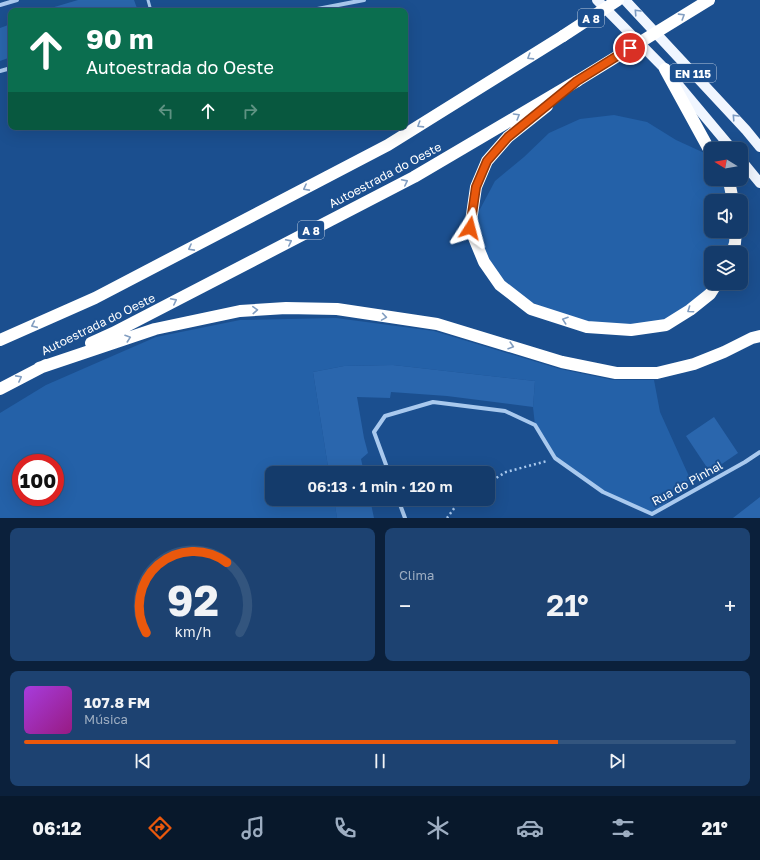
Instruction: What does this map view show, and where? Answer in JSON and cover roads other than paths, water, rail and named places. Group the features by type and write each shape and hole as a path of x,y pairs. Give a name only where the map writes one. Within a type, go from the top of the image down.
{"highway":[{"name":"Autoestrada do Oeste","path":"0,340 95,298 388,145 618,0"},
{"name":"Autoestrada do Oeste","path":"0,388 38,368 113,333 414,177 577,81 709,0"},
{"path":"665,69 705,142"},
{"path":"577,81 508,137 487,161 476,187 470,228 484,262 500,285 531,309 586,327 630,330 666,325 690,310 710,294 713,290"},
{"path":"38,368 155,329 240,311 278,309 337,309 437,324 562,362 616,373 657,373 694,364 724,352 752,338 760,336"}],"main road":[{"name":"EN 115","path":"597,0 665,69 726,142"},
{"name":"EN 115","path":"625,0 760,147"},
{"path":"748,168 760,183"}],"street":[{"path":"0,5 17,0"},
{"path":"323,8 364,0"},
{"name":"Rua do Pinhal","path":"386,466 374,432 385,416 433,402 505,411 535,425 555,458 603,492 652,514 745,462 760,452"},
{"path":"400,506 404,518"}]}
